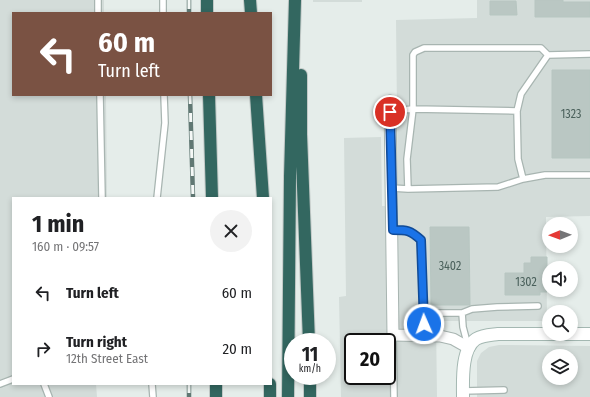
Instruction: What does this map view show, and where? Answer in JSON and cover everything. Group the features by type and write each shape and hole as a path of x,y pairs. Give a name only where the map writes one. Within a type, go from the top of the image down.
{"highway":[{"path":"207,0 207,12"},
{"path":"250,0 251,12"},
{"path":"288,397 290,176 295,0"},
{"path":"300,0 301,134 309,333"},
{"path":"209,96 212,197"},
{"path":"256,96 263,197"},
{"path":"216,385 216,397"},
{"path":"270,385 270,397"},
{"path":"310,385 310,397"}],"street":[{"path":"390,106 393,230 393,333"},
{"path":"463,394 465,359 469,348 475,340 484,336 498,334 590,334"},
{"path":"396,335 440,336 453,339 469,348"}],"lane":[{"path":"98,0 98,12"},
{"path":"163,0 163,12"},
{"path":"408,189 407,158 413,109 413,55 415,52 424,48 541,48 548,55 590,54"},
{"path":"523,179 518,159 518,111 522,94 548,55"},
{"path":"100,96 102,197"},
{"path":"157,197 165,123 164,96"},
{"path":"390,106 413,109 518,111"},
{"path":"392,188 498,187 523,179 545,175 590,175"},
{"path":"393,230 407,230 414,233 421,240 424,336"},
{"path":"424,313 462,312 472,309 538,306"},
{"path":"462,312 463,327 469,348"},
{"path":"0,384 12,380"},
{"path":"44,385 49,397"},
{"path":"152,385 153,397"},
{"path":"394,385 394,397"},
{"path":"463,394 504,390"}],"shaded area":[{"path":"0,0 104,0 104,12 12,12 12,96 106,96 107,197 12,197 12,385 96,385 97,397 0,397"},
{"path":"313,0 362,0 362,2 313,2"},
{"path":"477,0 590,0 590,216 542,217 542,253 546,253 546,261 542,261 542,297 547,297 547,305 542,305 542,321 436,321 437,397 341,397 339,297 346,296 344,138 381,137 382,206 398,206 396,20 477,18"},
{"path":"499,345 590,346 590,397 477,397 477,361 481,353 489,347"}],"building":[{"path":"535,0 590,2 590,17 535,17"},
{"path":"490,1 516,1 517,15 490,15"},
{"path":"552,70 590,70 590,158 552,158"},
{"path":"430,227 469,227 470,305 431,305"},
{"path":"531,257 547,257 547,261 542,261 542,292 540,292 540,295 505,295 505,273 524,273 524,263 531,263"}],"railway":[{"path":"189,0 189,12"},
{"path":"190,96 193,197"},
{"path":"189,385 189,397"}],"route":[{"path":"390,112 393,230 407,230 414,233 421,240 424,324"}]}
